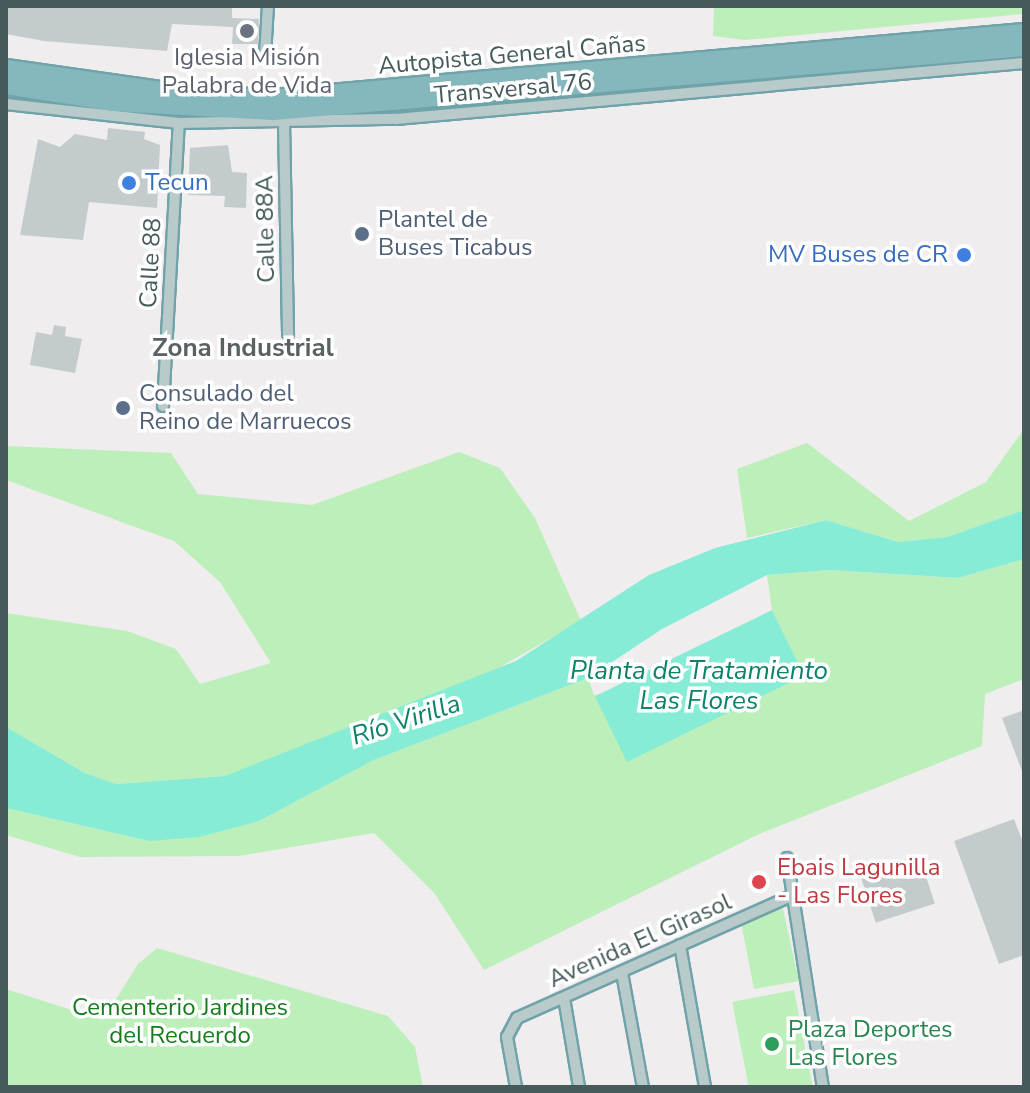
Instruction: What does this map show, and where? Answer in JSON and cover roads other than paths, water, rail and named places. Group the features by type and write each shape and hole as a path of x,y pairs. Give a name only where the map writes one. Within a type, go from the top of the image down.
{"highway":[{"name":"Autopista General Cañas","path":"6,69 188,95 273,99 1024,33"},
{"name":"Autopista General Cañas","path":"6,85 113,102 273,111 1024,47"}],"street":[{"path":"265,56 268,6"},
{"name":"Transversal 76","path":"6,104 179,123 396,119 1024,63"},
{"name":"Calle 88","path":"163,406 179,123"},
{"name":"Calle 88A","path":"284,123 288,334"},
{"path":"787,858 823,1087"},
{"name":"Avenida El Girasol","path":"516,1087 508,1027 564,998 791,896"},
{"path":"680,945 705,1087"},
{"path":"622,973 643,1087"},
{"path":"564,998 579,1087"}],"water":[{"name":"Río Virilla","path":"1024,510 1024,559 958,578 830,570 767,575 662,629 588,678 374,760 259,821 199,837 149,841 6,808 6,727 85,773 116,784 225,776 516,661 649,575 715,548 826,520 898,542 947,537"},
{"name":"Planta de Tratamiento Las Flores","path":"772,610 804,676 627,762 595,696"}],"place":[{"name":"Iglesia Misión Palabra de Vida","path":"247,31"},
{"name":"Tecun","path":"129,183"},
{"name":"Plantel de Buses Ticabus","path":"362,234"},
{"name":"MV Buses de CR","path":"964,255"},
{"name":"Consulado del Reino de Marruecos","path":"123,408"},
{"name":"Ebais Lagunilla - Las Flores","path":"759,882"},
{"name":"Plaza Deportes Las Flores","path":"772,1044"}],"district":[{"name":"Zona Industrial","path":"243,348"}],"park label":[{"name":"Cementerio Jardines del Recuerdo","path":"180,1022"}]}
